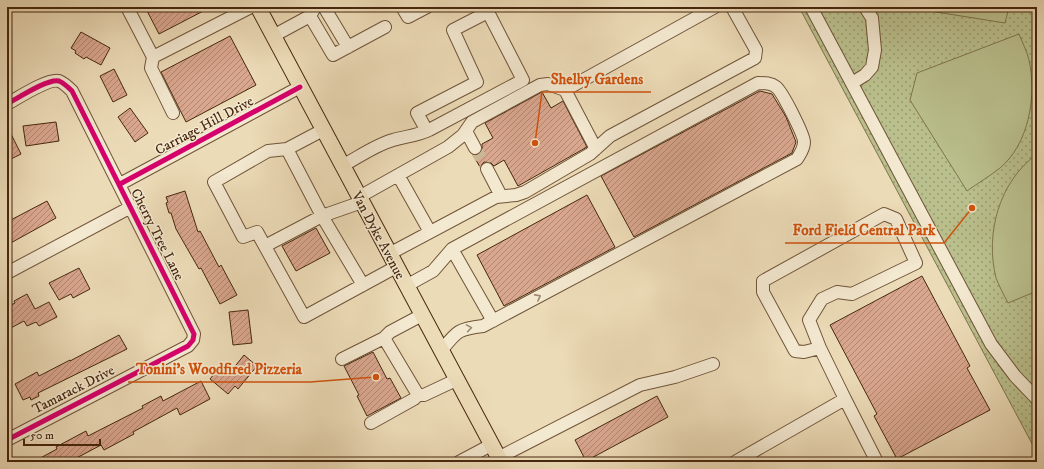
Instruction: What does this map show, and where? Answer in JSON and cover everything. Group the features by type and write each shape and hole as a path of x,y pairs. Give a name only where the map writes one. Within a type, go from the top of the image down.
{"main road":[{"name":"Van Dyke Avenue","path":"258,7 500,460"}],"street":[{"path":"127,7 153,57 151,68 173,113"},
{"path":"153,57 251,7"},
{"path":"324,7 348,47"},
{"path":"402,7 408,17 427,7"},
{"path":"565,90 715,7"},
{"path":"324,130 287,149 268,151 214,182 243,237 257,232 304,317 363,285 430,232 496,197 525,192 590,154 610,136 755,58 756,50 732,7"},
{"path":"811,7 991,344 1015,376 1037,399"},
{"path":"852,83 865,75 872,67 875,50 872,18 865,7"},
{"path":"273,36 313,12 333,55 385,27"},
{"path":"342,166 378,146 393,140 416,136 426,131 523,80 488,12 453,30 477,82 416,113 426,131"},
{"name":"Cherry Tree Lane","path":"7,104 46,83 60,81 72,91 78,99 193,330 193,340"},
{"path":"406,286 433,271 452,248 758,83 768,83 777,87 803,134 804,143 801,153 797,159 493,321 483,326 461,329 453,335 441,351"},
{"path":"265,246 322,216 360,199 398,175 448,147 466,131 472,122 540,85 548,84 565,90 596,149"},
{"name":"Carriage Hill Drive","path":"120,184 300,87"},
{"path":"466,131 475,148"},
{"path":"287,149 322,216 363,285"},
{"path":"487,170 501,196"},
{"path":"398,175 430,232"},
{"path":"7,273 131,207"},
{"path":"820,348 804,352 795,352 763,292 763,281 884,214 896,219 916,263 886,279 852,294 837,292 822,299 809,320 820,348 877,462"},
{"path":"452,248 493,321"},
{"path":"342,359 384,338 390,332 422,315"},
{"path":"384,338 418,395"},
{"name":"Tamarack Drive","path":"7,440 188,346 193,340"},
{"path":"500,460 640,385 675,378 713,364"},
{"path":"371,423 414,399 418,395 424,395 456,380"},
{"path":"735,462 845,399"},
{"path":"459,462 491,445"}],"green space":[{"path":"799,7 1033,7 1037,14 1037,453"},
{"path":"905,7 1009,7 1005,23"},
{"path":"1019,34 1028,57 1032,88 1031,103 1024,133 1010,158 1000,168 967,191 910,100 917,73"},
{"path":"1037,154 1037,291 1008,303 996,278 992,244 994,226 1004,194 1013,179"}],"building":[{"path":"145,7 211,7 159,34"},
{"path":"81,32 110,48 101,65 86,57 84,59 75,53 76,51 71,48"},
{"path":"230,36 256,85 186,122 161,72"},
{"path":"114,69 127,95 113,102 100,76"},
{"path":"760,91 772,94 786,117 796,142 792,153 634,237 601,176"},
{"path":"542,92 551,108 563,101 587,147 518,186 504,160 494,166 491,163 484,162 480,167 473,155 479,154 482,149 482,144 493,138 485,123"},
{"path":"130,108 148,133 135,142 118,117"},
{"path":"56,122 59,141 26,146 23,126"},
{"path":"7,126 21,154 7,161"},
{"path":"185,191 198,232 200,231 219,267 221,265 237,295 220,304 201,268 199,269 176,229 171,213 169,213 166,197"},
{"path":"587,195 615,247 504,306 477,255"},
{"path":"47,201 56,218 7,245 7,222"},
{"path":"316,228 330,253 296,271 282,246"},
{"path":"79,268 90,289 73,298 71,294 59,300 49,283"},
{"path":"922,276 970,366 967,368 990,410 897,459 874,416 877,414 830,325"},
{"path":"27,294 35,309 49,302 57,317 39,326 36,322 27,326 24,321 7,330 7,307 15,303 14,301"},
{"path":"248,310 252,343 233,345 229,312"},
{"path":"119,335 127,349 38,393 39,396 31,400 30,397 23,400 15,384 37,372 39,376"},
{"path":"373,352 387,379 390,378 401,398 367,416 357,396 359,395 344,366"},
{"path":"244,355 257,366 238,389 235,386 228,394 210,379 220,367 229,374"},
{"path":"201,381 210,399 180,415 177,408 104,450 101,445 69,462 33,462 57,449 56,447 86,431 88,436 143,408 142,406 161,396 163,401"},
{"path":"657,396 668,417 586,461 575,440"}],"tunnel":[{"path":"475,148 487,169"}],"cycle path":[{"path":"7,104 48,82 59,81 72,91 194,334 193,340 188,346 7,440"},
{"path":"120,184 300,87"}],"place":[{"name":"Shelby Gardens","path":"535,143"},
{"name":"Ford Field Central Park","path":"972,208"},
{"name":"Tonini's Woodfired Pizzeria","path":"376,377"}]}
